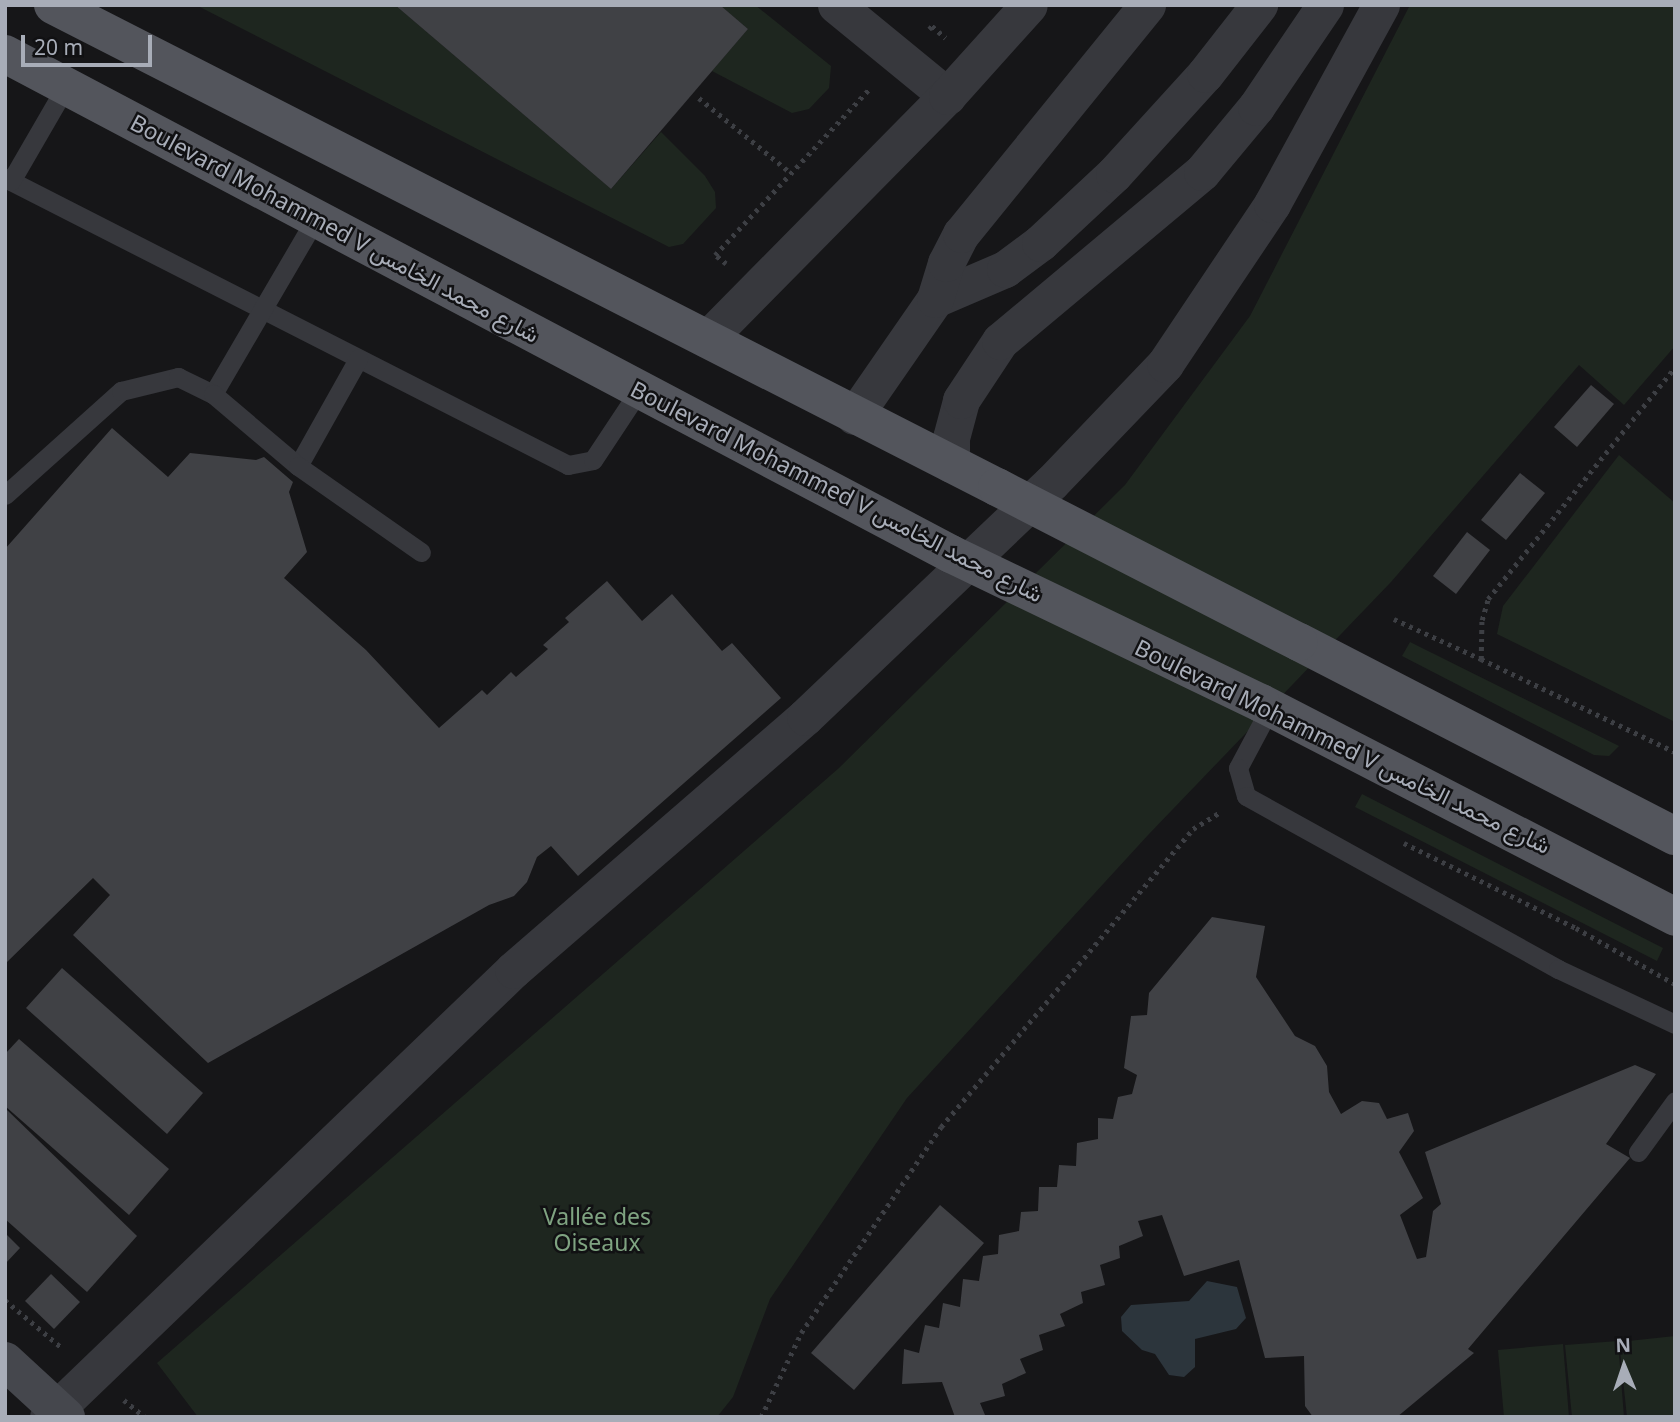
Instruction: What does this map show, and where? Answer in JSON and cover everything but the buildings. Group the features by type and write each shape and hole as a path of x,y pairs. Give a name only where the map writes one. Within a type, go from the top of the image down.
{"main road":[{"path":"53,5 1675,836"},
{"name":"Boulevard Mohammed V شارع محمد الخامس","path":"5,54 951,554 1265,706 1675,917"}],"street":[{"path":"836,5 947,96"},
{"path":"707,339 947,96 1029,5"},
{"path":"854,416 935,299 946,263 961,234 1147,5"},
{"path":"935,299 1005,269 1040,243 1150,134 1205,74 1259,5"},
{"path":"951,464 951,438 961,400 1000,341 1202,172 1256,107 1325,5"},
{"path":"5,1361 57,1414 513,970 805,717 1051,483 1166,363 1272,204 1381,5"}],"lane":[{"path":"66,86 8,179 568,466 593,460 639,389"},
{"path":"213,394 316,218"},
{"path":"298,466 358,359"},
{"path":"5,495 121,391 178,377 213,394 298,466 421,552"},
{"path":"1265,706 1238,768 1246,796 1558,969 1675,1024"},
{"path":"1638,1152 1675,1101"}],"path":[{"path":"755,291 715,255 932,26 947,38"},
{"path":"699,98 791,173"},
{"path":"1481,659 1482,620 1488,599 1675,366"},
{"path":"1394,619 1675,752"},
{"path":"761,1417 801,1333 941,1127 1193,829 1246,796"},
{"path":"1402,842 1576,928 1675,985"}],"green space":[{"path":"196,5 395,5 611,189 661,132 705,176 715,192 716,208 683,244 669,247"},
{"path":"720,5 755,5 831,66 829,88 809,109 792,113 712,71 748,29"},
{"name":"Vallée des Oiseaux","path":"1410,5 1675,5 1675,346 1624,405 1579,365 1391,582 1149,834 907,1098 770,1299 733,1397 717,1417 198,1417 157,1363 839,768 1125,485 1250,316"},
{"path":"1619,455 1675,503 1675,722 1497,634 1503,606"},
{"path":"1410,642 1619,746 1609,756 1594,755 1402,656"},
{"path":"1362,794 1663,948 1657,961 1355,807"},
{"path":"1675,1336 1675,1417 1627,1417 1619,1342"},
{"path":"1618,1341 1624,1417 1572,1417 1565,1345"},
{"path":"1563,1344 1569,1417 1504,1417 1498,1350"}],"shaded area":[{"path":"1207,1281 1237,1287 1246,1318 1236,1329 1195,1339 1195,1367 1184,1377 1169,1375 1155,1354 1142,1350 1122,1331 1121,1317 1131,1305 1189,1301"}]}
